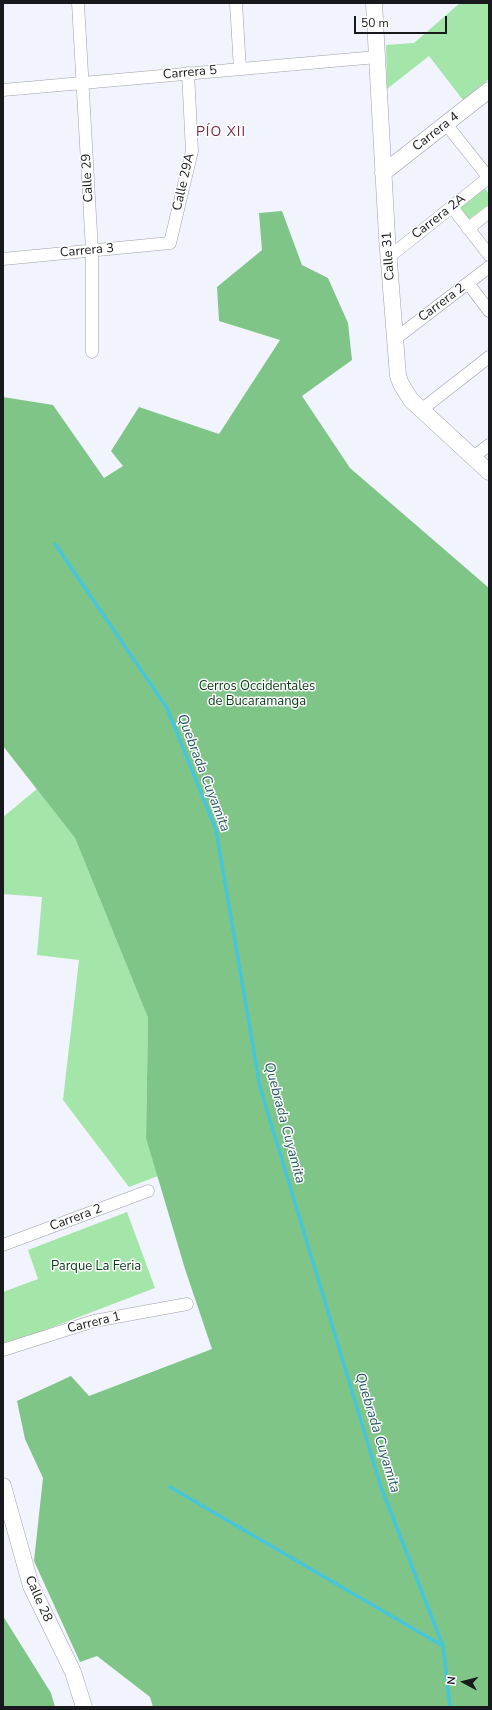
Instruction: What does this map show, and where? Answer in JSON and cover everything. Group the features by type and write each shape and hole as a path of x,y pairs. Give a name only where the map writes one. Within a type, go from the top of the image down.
{"street":[{"name":"Calle 29","path":"78,3 92,250 92,352"},
{"path":"236,3 240,69"},
{"name":"Calle 31","path":"374,3 383,173 398,376 405,393 421,410 489,472"},
{"name":"Carrera 5","path":"3,90 377,57"},
{"name":"Calle 29A","path":"170,243 192,151 188,73"},
{"name":"Carrera 4","path":"383,173 489,90"},
{"path":"446,124 489,178"},
{"name":"Carrera 2A","path":"389,257 489,178"},
{"path":"452,208 489,255"},
{"path":"468,228 489,212"},
{"name":"Carrera 3","path":"3,259 170,243"},
{"name":"Carrera 2","path":"395,339 489,267"},
{"path":"468,283 489,311"},
{"path":"421,410 489,357"},
{"path":"473,457 489,445"},
{"name":"Carrera 2","path":"3,1245 148,1191"},
{"name":"Carrera 1","path":"3,1350 94,1321 187,1304"},
{"name":"Calle 28","path":"3,1486 31,1586 73,1672 84,1707"}],"green space":[{"path":"460,3 488,3 489,79 463,100 429,56 387,89 386,45 414,43"},
{"path":"485,188 489,194 489,204 468,220 459,208"},
{"name":"Cerros Occidentales de Bucaramanga","path":"282,211 302,265 328,278 348,323 352,360 302,396 350,468 489,588 489,1707 153,1707 150,1697 97,1656 80,1662 34,1561 43,1478 25,1439 17,1401 71,1376 89,1396 212,1349 185,1269 146,1138 148,1018 75,838 3,746 3,397 53,405 104,478 123,466 111,451 139,407 219,434 280,340 219,321 217,287 262,250 259,213"},
{"path":"37,789 75,838 148,1018 146,1137 158,1176 129,1187 63,1100 79,960 37,955 42,897 3,894 3,817"},
{"name":"Parque La Feria","path":"127,1212 155,1288 3,1346 3,1292 38,1279 28,1250"},
{"path":"3,1616 51,1693 55,1707 3,1707"}],"waterway":[{"name":"Quebrada Cuyamita","path":"55,544 167,708 216,830 260,1087 381,1487 443,1646 450,1707"},
{"path":"170,1487 443,1646"}],"district":[{"name":"PÍO XII","path":"221,133"}]}
